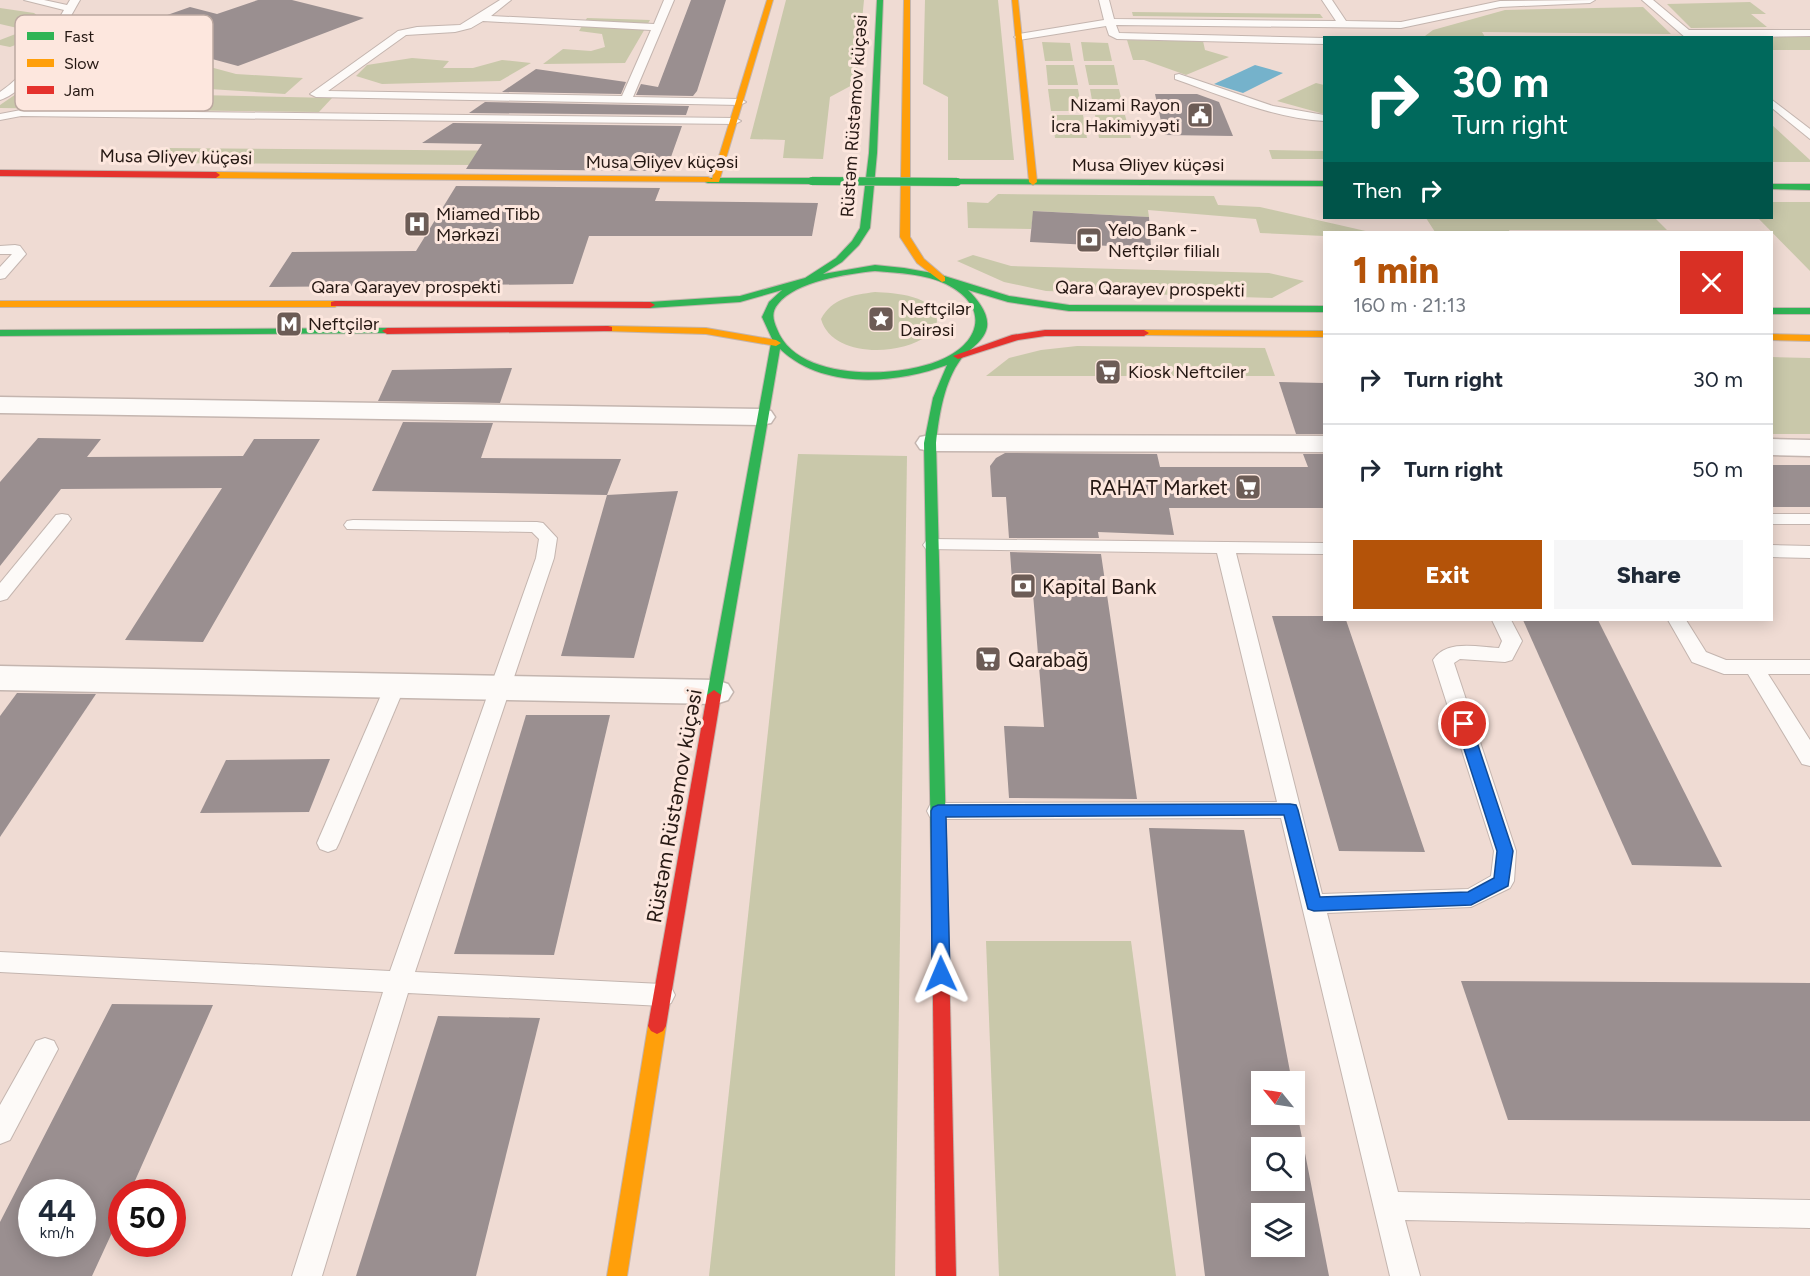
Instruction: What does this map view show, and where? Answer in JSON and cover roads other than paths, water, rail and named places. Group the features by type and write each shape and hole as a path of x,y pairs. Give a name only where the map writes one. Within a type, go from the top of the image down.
{"main road":[{"path":"716,180 770,0"},
{"name":"Rüstəm Rüstəmov küçəsi","path":"808,280 839,260 856,243 865,228 873,153 880,0"},
{"path":"907,0 905,237 911,252 923,265 965,292 979,307 982,324 975,340 958,356 940,387 935,403 930,443 946,1276"},
{"path":"1015,0 1033,182"},
{"name":"Musa Əliyev küçəsi","path":"0,173 1323,184"},
{"path":"1773,187 1810,187"},
{"name":"Qara Qarayev prospekti","path":"0,304 676,305 740,299 840,271 875,268 911,271 1008,299 1069,308 1323,309"},
{"path":"808,280 785,293 772,307 767,322 776,343 792,357 815,368 844,374 875,376 906,374 934,366 998,341 1045,333 1323,334"},
{"path":"1773,311 1810,311"},
{"path":"0,333 668,328 706,331 776,343"},
{"path":"1773,337 1810,338"},
{"name":"Rüstəm Rüstəmov küçəsi","path":"617,1276 662,995 776,343"}],"street":[{"path":"0,405 762,417"},
{"path":"930,443 1323,444"},
{"path":"1773,447 1810,448"},
{"path":"0,678 716,692"}],"lane":[{"path":"29,0 72,4"},
{"path":"506,0 462,28 417,28 402,33 316,94 740,102"},
{"path":"626,101 669,0"},
{"path":"1104,0 1113,33 1125,37 1323,41"},
{"path":"1327,0 1343,24"},
{"path":"1019,37 1110,22 1401,25 1500,2 1590,0"},
{"path":"1647,0 1690,35 1810,33"},
{"path":"480,18 657,27"},
{"path":"1401,25 1408,36"},
{"path":"1179,77 1255,103 1323,118"},
{"path":"0,97 15,87"},
{"path":"1773,105 1808,131"},
{"path":"0,117 21,113 735,121"},
{"path":"1785,114 1802,114"},
{"path":"0,250 15,249 20,254 0,275"},
{"path":"0,596 62,519"},
{"path":"1773,519 1810,519"},
{"path":"307,1276 399,982 545,558 548,538 537,527 353,525"},
{"path":"932,545 1323,548"},
{"path":"1226,548 1405,1276"},
{"path":"1773,551 1810,552"},
{"path":"1314,904 1471,898 1502,881 1505,851 1443,660 1457,652 1505,655 1512,642 1502,621"},
{"path":"1678,621 1699,657 1724,667 1810,667"},
{"path":"1754,667 1810,758"},
{"path":"328,843 395,686"},
{"path":"938,811 1290,810"},
{"path":"0,963 662,995"},
{"path":"0,1131 45,1049"},
{"path":"1388,1206 1810,1214"}],"water":[{"path":"1255,65 1283,73 1243,93 1214,84"}],"place":[{"name":"Nizami Rayon İcra Hakimiyyəti","path":"1200,115"},
{"name":"Miamed Tibb Mərkəzi","path":"417,224"},
{"name":"Yelo Bank - Neftçilər filialı","path":"1089,240"},
{"name":"Neftçilər Dairəsi","path":"881,319"},
{"name":"Neftçilər","path":"289,324"},
{"name":"Kiosk Neftciler","path":"1108,372"},
{"name":"RAHAT Market","path":"1248,487"},
{"name":"Kapital Bank","path":"1023,586"},
{"name":"Qarabağ","path":"988,659"}]}
